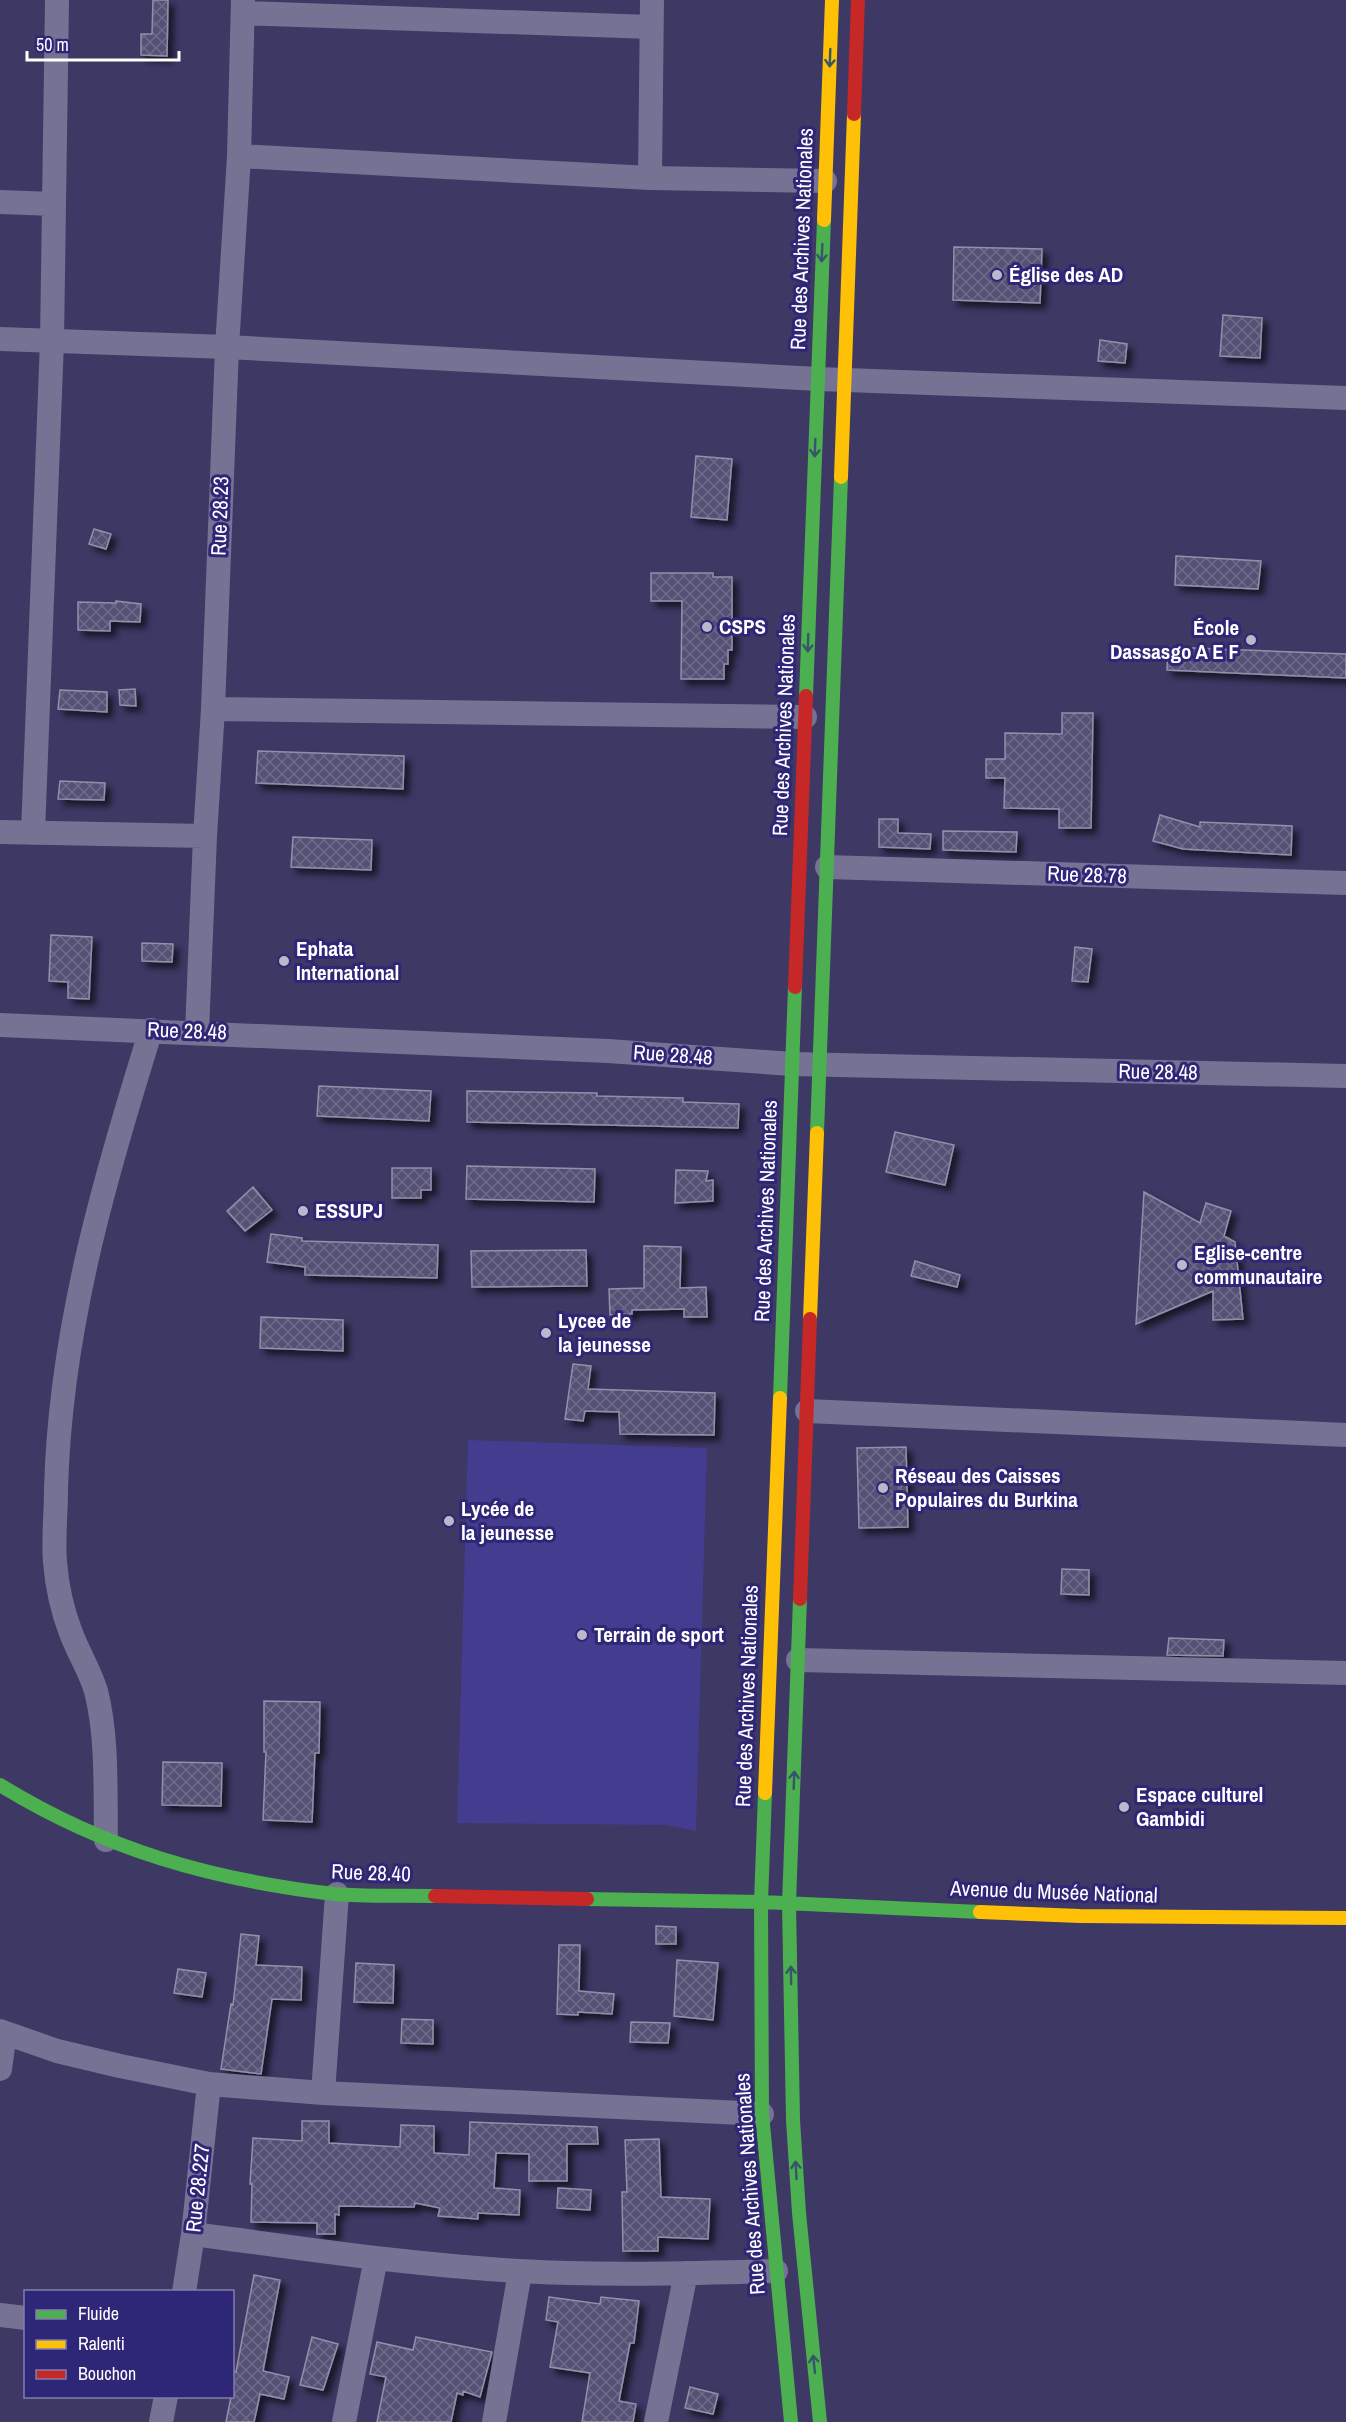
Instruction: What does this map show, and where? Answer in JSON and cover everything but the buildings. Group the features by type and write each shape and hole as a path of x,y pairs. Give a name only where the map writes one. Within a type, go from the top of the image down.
{"street":[{"path":"33,833 52,341 57,0"},
{"path":"650,178 652,0"},
{"name":"Rue des Archives Nationales","path":"791,2422 762,2114 761,1902 832,0"},
{"path":"820,2422 799,2213 794,2131 789,1904 858,0"},
{"path":"243,7 651,27"},
{"name":"Rue 28.23","path":"197,1032 213,709 227,347 239,156 243,7"},
{"path":"239,156 650,178 825,182"},
{"path":"0,202 54,204"},
{"path":"0,339 227,347 845,380 1346,398"},
{"path":"213,709 805,717"},
{"path":"0,832 205,836"},
{"name":"Rue 28.78","path":"827,867 1346,883"},
{"name":"Rue 28.48","path":"0,1025 608,1051 792,1064 1346,1076"},
{"path":"106,1840 101,1712 95,1688 71,1633 59,1596 54,1561 58,1439 81,1280 112,1155 151,1030"},
{"path":"807,1411 1346,1435"},
{"path":"798,1660 1346,1673"},
{"name":"Rue 28.40","path":"0,1785 44,1812 106,1840 176,1864 232,1879 337,1894 761,1902"},
{"path":"323,2093 337,1894"},
{"name":"Avenue du Musée National","path":"761,1902 1080,1916 1346,1918"},
{"path":"1,2047 57,2051 210,2084 323,2093 762,2114"},
{"name":"Rue 28.227","path":"184,2290 210,2084"},
{"path":"193,2234 376,2258 520,2272 776,2271"},
{"path":"344,2422 376,2258"},
{"path":"494,2422 520,2272"},
{"path":"656,2422 686,2273"},
{"path":"0,2315 24,2318"},
{"path":"161,2422 166,2398"}],"shaded area":[{"name":"Terrain de sport","path":"468,1440 707,1448 696,1831 666,1825 457,1823"}],"traffic: fast":[{"path":"806,696 824,220"},
{"path":"817,1133 841,477"},
{"path":"780,1398 795,987"},
{"path":"800,1599 789,1904 793,2120 799,2213 820,2422"},
{"path":"0,1785 40,1808 120,1844 161,1859 203,1870 246,1880 335,1894 435,1896"},
{"path":"765,1793 761,1902 762,2114 791,2422"},
{"path":"587,1899 761,1902 980,1912"}],"traffic: slow":[{"path":"824,220 832,0"},
{"path":"841,477 854,114"},
{"path":"810,1319 817,1133"},
{"path":"765,1793 780,1398"},
{"path":"980,1912 1080,1916 1346,1918"}],"traffic: jam":[{"path":"854,114 858,0"},
{"path":"795,987 806,696"},
{"path":"800,1599 810,1319"},
{"path":"435,1896 587,1899"}],"place":[{"name":"Église des AD","path":"997,275"},
{"name":"CSPS","path":"707,627"},
{"name":"École Dassasgo A E F","path":"1251,640"},
{"name":"Ephata International","path":"284,961"},
{"name":"ESSUPJ","path":"303,1211"},
{"name":"Eglise-centre communautaire","path":"1182,1265"},
{"name":"Lycee de la jeunesse","path":"546,1333"},
{"name":"Réseau des Caisses Populaires du Burkina","path":"883,1488"},
{"name":"Lycée de la jeunesse","path":"449,1521"},
{"name":"Terrain de sport","path":"582,1635"},
{"name":"Espace culturel Gambidi","path":"1124,1807"}]}
